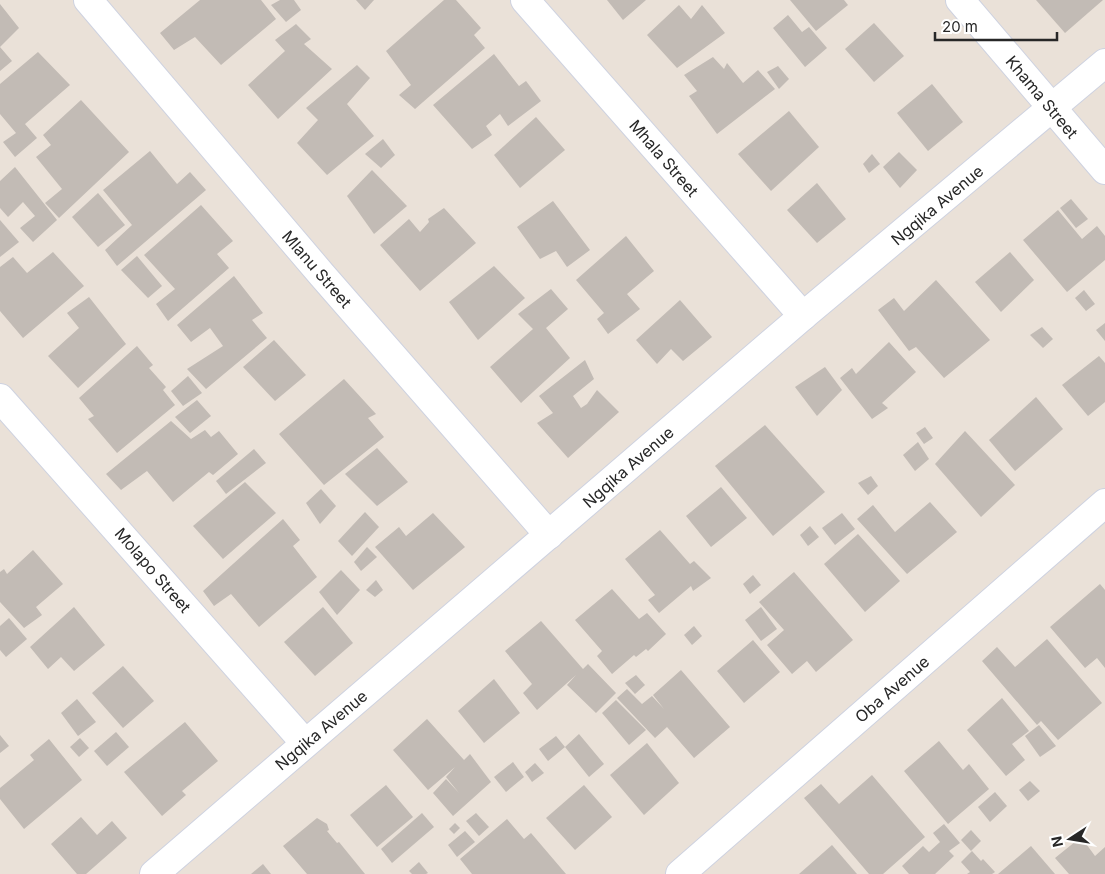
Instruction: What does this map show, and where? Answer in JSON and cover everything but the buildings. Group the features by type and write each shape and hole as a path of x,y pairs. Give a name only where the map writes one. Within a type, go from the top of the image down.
{"street":[{"name":"Mlanu Street","path":"88,0 322,275 549,535"},
{"name":"Mhala Street","path":"525,0 803,316"},
{"name":"Khama Street","path":"960,0 1105,170"},
{"name":"Ngqika Avenue","path":"154,874 803,316 1105,62"},
{"name":"Molapo Street","path":"0,398 305,743"},
{"name":"Oba Avenue","path":"680,874 1105,503"}]}
